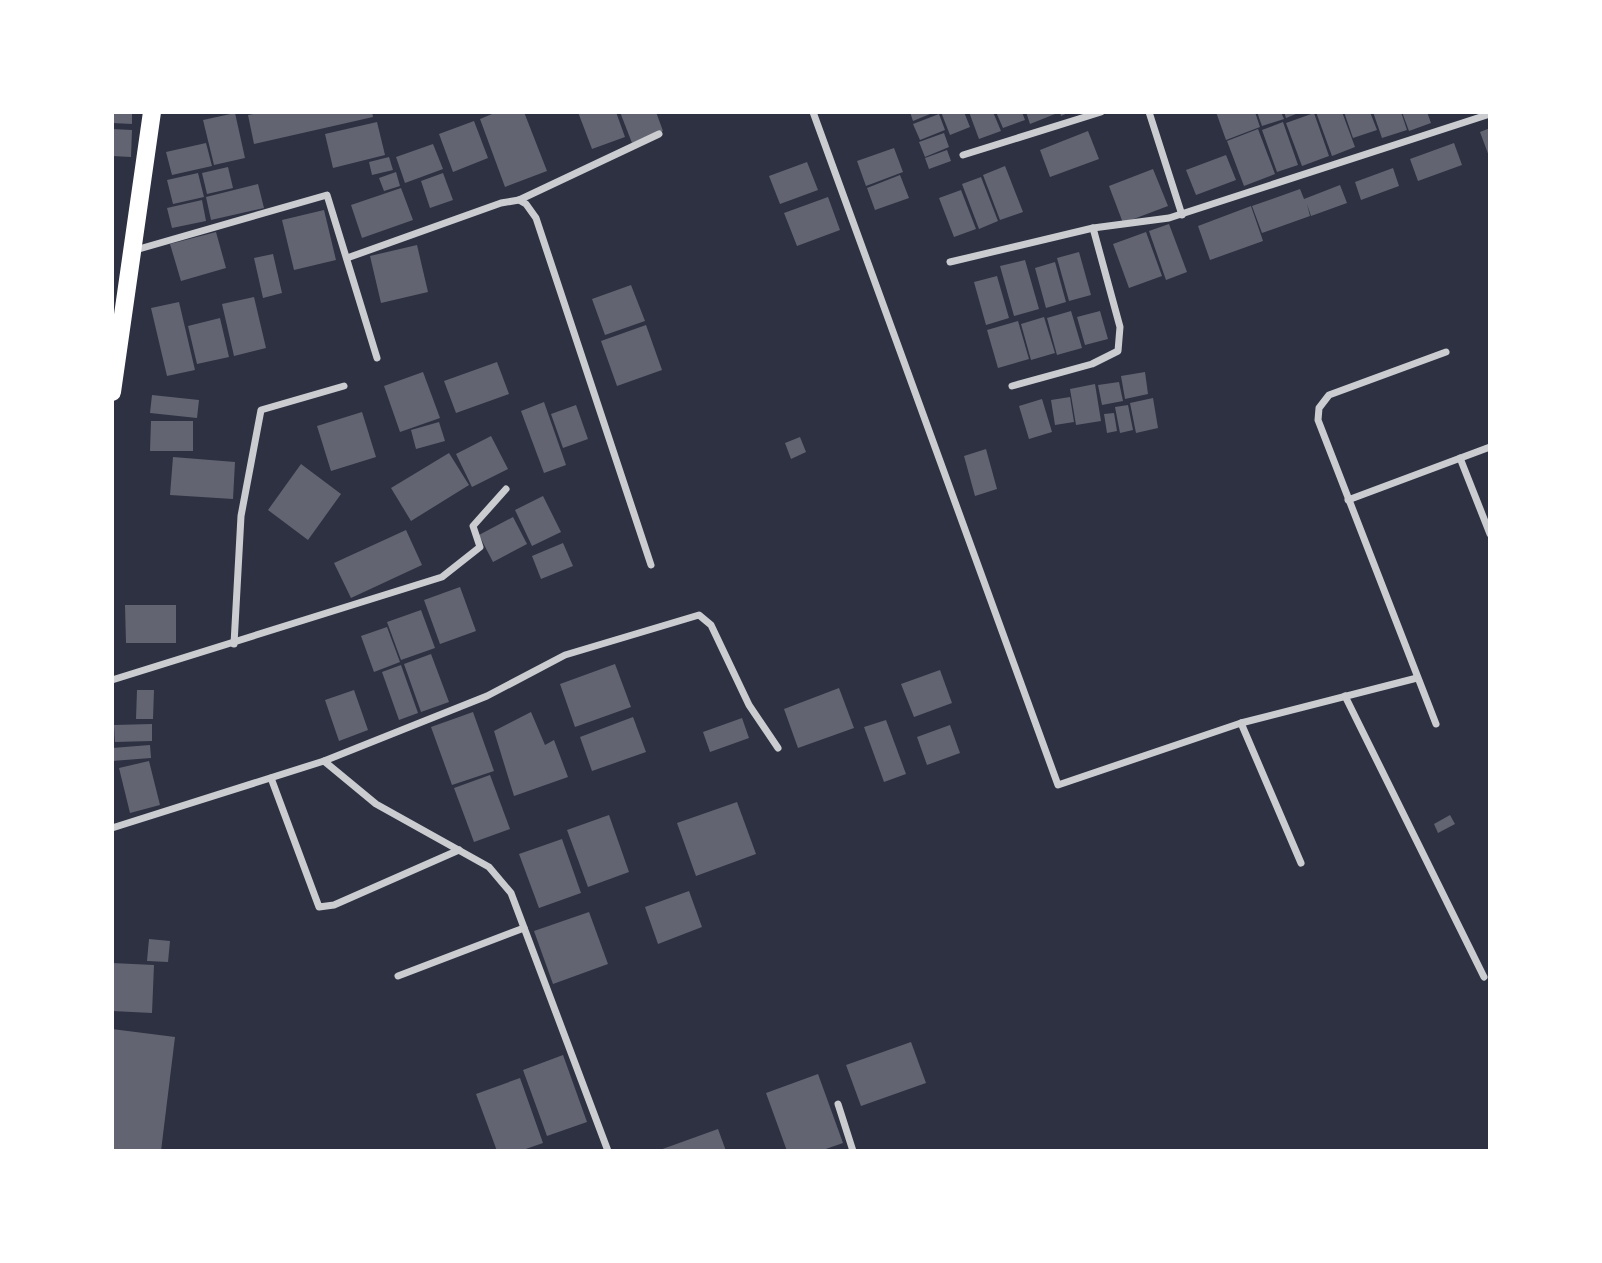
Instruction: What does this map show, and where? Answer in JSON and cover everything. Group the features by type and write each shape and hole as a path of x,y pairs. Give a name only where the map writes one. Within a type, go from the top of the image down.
{"main road":[{"path":"112,392 152,112"}],"street":[{"path":"813,112 1058,786 1241,723 1417,678"},
{"path":"963,155 1101,112"},
{"path":"1149,112 1182,215"},
{"path":"950,262 1093,228 1135,225 1182,215 1490,114"},
{"path":"347,258 502,203 519,200 659,134"},
{"path":"132,251 325,195 330,200 377,358"},
{"path":"519,200 526,204 536,218 651,565"},
{"path":"1012,386 1092,364 1118,351 1121,327 1093,228"},
{"path":"1436,724 1318,420 1323,400 1329,395 1446,352"},
{"path":"234,644 241,516 261,410 344,386"},
{"path":"1348,500 1490,447"},
{"path":"1461,458 1490,534"},
{"path":"112,680 442,577 480,547 473,526 506,489"},
{"path":"112,828 324,761 487,696 565,655 699,615 711,625 749,705 778,748"},
{"path":"1345,696 1484,976"},
{"path":"1241,723 1301,863"},
{"path":"324,761 376,804 489,867 505,882 608,1151"},
{"path":"271,778 319,907 334,905 459,849"},
{"path":"398,976 524,928"},
{"path":"838,1104 853,1151"}],"building":[{"path":"112,112 132,112 132,124 112,123"},
{"path":"263,112 372,112 373,117 254,144 248,115"},
{"path":"497,112 524,112 547,171 505,187 480,119"},
{"path":"578,112 616,112 625,137 592,149"},
{"path":"620,112 656,112 663,131 632,143"},
{"path":"910,112 935,112 913,121"},
{"path":"941,112 964,112 970,127 950,135"},
{"path":"969,112 993,112 1001,131 979,139"},
{"path":"996,112 1022,112 1025,120 1003,128"},
{"path":"1026,112 1060,112 1030,124"},
{"path":"1216,112 1255,112 1260,127 1226,140"},
{"path":"1257,112 1281,112 1284,119 1262,126"},
{"path":"1284,112 1301,112 1286,118"},
{"path":"1316,112 1342,112 1355,147 1332,156"},
{"path":"1344,112 1370,112 1377,130 1353,138"},
{"path":"1373,112 1401,112 1407,130 1382,138"},
{"path":"1402,112 1427,112 1431,123 1409,131"},
{"path":"235,113 245,158 214,165 203,120"},
{"path":"1314,113 1329,156 1302,166 1286,123"},
{"path":"939,114 945,130 920,140 913,124"},
{"path":"474,121 488,158 453,172 439,134"},
{"path":"377,122 385,155 333,168 325,134"},
{"path":"1283,122 1298,165 1277,172 1262,130"},
{"path":"1490,128 1490,159 1480,132"},
{"path":"112,129 132,130 131,157 112,156"},
{"path":"1258,129 1275,174 1244,186 1227,141"},
{"path":"1088,131 1099,159 1050,177 1040,150"},
{"path":"944,133 949,147 925,157 919,142"},
{"path":"206,143 212,166 172,175 166,152"},
{"path":"1454,143 1462,165 1418,181 1410,159"},
{"path":"433,144 443,169 405,183 396,157"},
{"path":"894,148 903,172 866,186 857,161"},
{"path":"947,150 951,161 929,169 925,158"},
{"path":"1226,155 1236,180 1196,195 1186,170"},
{"path":"389,157 393,170 372,175 369,162"},
{"path":"807,162 818,190 780,204 769,176"},
{"path":"1005,166 1023,212 1000,220 983,175"},
{"path":"228,167 233,188 207,194 202,173"},
{"path":"1393,168 1399,186 1361,200 1355,182"},
{"path":"1153,169 1168,206 1123,223 1109,186"},
{"path":"396,172 400,186 384,191 379,178"},
{"path":"198,173 204,197 173,204 167,180"},
{"path":"443,173 453,200 430,208 421,181"},
{"path":"900,175 909,198 875,210 867,188"},
{"path":"981,177 998,221 979,229 962,184"},
{"path":"258,184 264,208 211,220 206,197"},
{"path":"1340,185 1347,203 1311,216 1307,204 1310,216 1262,233 1252,206 1300,189 1304,199"},
{"path":"401,188 413,220 362,238 351,205"},
{"path":"961,190 976,229 954,237 939,198"},
{"path":"828,197 840,230 797,246 784,213"},
{"path":"202,200 206,221 172,228 167,208"},
{"path":"1251,206 1263,241 1210,260 1198,226"},
{"path":"324,210 336,260 294,270 282,220"},
{"path":"1169,224 1187,272 1166,280 1149,231"},
{"path":"216,232 226,268 181,281 170,244"},
{"path":"1146,232 1162,276 1129,288 1113,244"},
{"path":"417,245 428,292 381,303 370,256"},
{"path":"1079,252 1091,295 1069,301 1057,258"},
{"path":"273,254 282,293 263,298 254,258"},
{"path":"1025,260 1039,309 1014,316 1000,266"},
{"path":"1055,262 1066,302 1046,308 1035,268"},
{"path":"997,276 1009,318 986,325 974,282"},
{"path":"631,285 645,321 605,335 592,299"},
{"path":"254,297 266,348 234,356 222,304"},
{"path":"179,302 195,370 167,376 151,308"},
{"path":"1071,311 1082,348 1057,355 1047,318"},
{"path":"1100,311 1108,339 1085,345 1077,317"},
{"path":"1044,317 1055,353 1031,360 1021,324"},
{"path":"220,318 229,357 197,364 188,326"},
{"path":"1018,321 1029,359 998,368 987,330"},
{"path":"646,325 662,370 617,386 601,341"},
{"path":"497,362 509,394 456,413 444,381"},
{"path":"423,372 440,418 400,432 384,386"},
{"path":"1145,372 1148,394 1125,399 1121,376"},
{"path":"1119,382 1123,401 1102,405 1098,385"},
{"path":"1095,384 1101,421 1076,425 1070,389"},
{"path":"152,395 199,400 197,418 150,413"},
{"path":"1070,397 1074,422 1055,425 1051,400"},
{"path":"1153,398 1158,428 1136,433 1130,403"},
{"path":"1042,399 1052,432 1029,439 1019,406"},
{"path":"544,402 566,465 544,473 521,411"},
{"path":"576,405 588,439 563,448 551,414"},
{"path":"1128,405 1133,430 1120,433 1115,407"},
{"path":"362,412 376,457 331,471 317,426"},
{"path":"1114,413 1117,431 1107,433 1104,414"},
{"path":"151,421 193,421 193,451 150,451"},
{"path":"439,422 445,441 416,449 411,430"},
{"path":"491,436 508,469 472,487 456,454"},
{"path":"800,437 806,452 791,459 785,443"},
{"path":"986,449 997,489 975,496 964,456"},
{"path":"449,453 469,485 411,521 391,488"},
{"path":"173,457 235,462 233,499 170,495"},
{"path":"301,464 341,494 308,540 268,510"},
{"path":"543,496 561,532 532,546 515,510"},
{"path":"513,517 527,544 493,562 479,535"},
{"path":"406,530 422,565 351,598 334,563"},
{"path":"563,543 573,566 541,579 532,556"},
{"path":"460,587 476,631 440,644 424,600"},
{"path":"125,605 176,605 176,643 126,643"},
{"path":"421,610 435,648 401,660 387,622"},
{"path":"387,627 400,662 374,672 361,636"},
{"path":"431,654 449,702 421,712 404,664"},
{"path":"615,664 631,707 575,727 560,684"},
{"path":"401,665 418,713 399,720 382,672"},
{"path":"940,670 952,703 914,717 901,684"},
{"path":"839,688 854,728 798,748 784,709"},
{"path":"137,690 154,690 153,719 136,719"},
{"path":"354,690 368,730 339,741 325,700"},
{"path":"473,712 494,771 452,785 431,727"},
{"path":"531,712 545,745 554,740 568,777 514,796 494,731"},
{"path":"633,717 646,752 592,771 580,737"},
{"path":"742,718 749,738 710,752 703,732"},
{"path":"886,720 906,774 884,782 864,727"},
{"path":"152,724 152,741 115,742 114,725"},
{"path":"950,725 960,753 927,765 917,737"},
{"path":"150,745 151,758 112,761 112,748"},
{"path":"149,761 160,805 130,813 119,768"},
{"path":"490,775 510,829 474,842 454,788"},
{"path":"737,802 756,854 696,876 677,823"},
{"path":"609,815 629,872 588,887 567,830"},
{"path":"1450,815 1455,824 1438,833 1434,824"},
{"path":"562,839 581,893 539,908 519,854"},
{"path":"689,891 702,927 658,944 645,907"},
{"path":"589,912 608,964 553,984 534,931"},
{"path":"149,939 170,941 168,962 147,961"},
{"path":"112,963 154,965 152,1013 112,1011"},
{"path":"112,1029 175,1037 161,1151 112,1151"},
{"path":"911,1042 926,1083 861,1106 846,1065"},
{"path":"563,1055 587,1122 547,1136 523,1070"},
{"path":"818,1074 843,1143 820,1151 787,1151 766,1093"},
{"path":"520,1078 543,1143 520,1151 497,1151 476,1094"},
{"path":"718,1129 726,1151 657,1151"}]}
